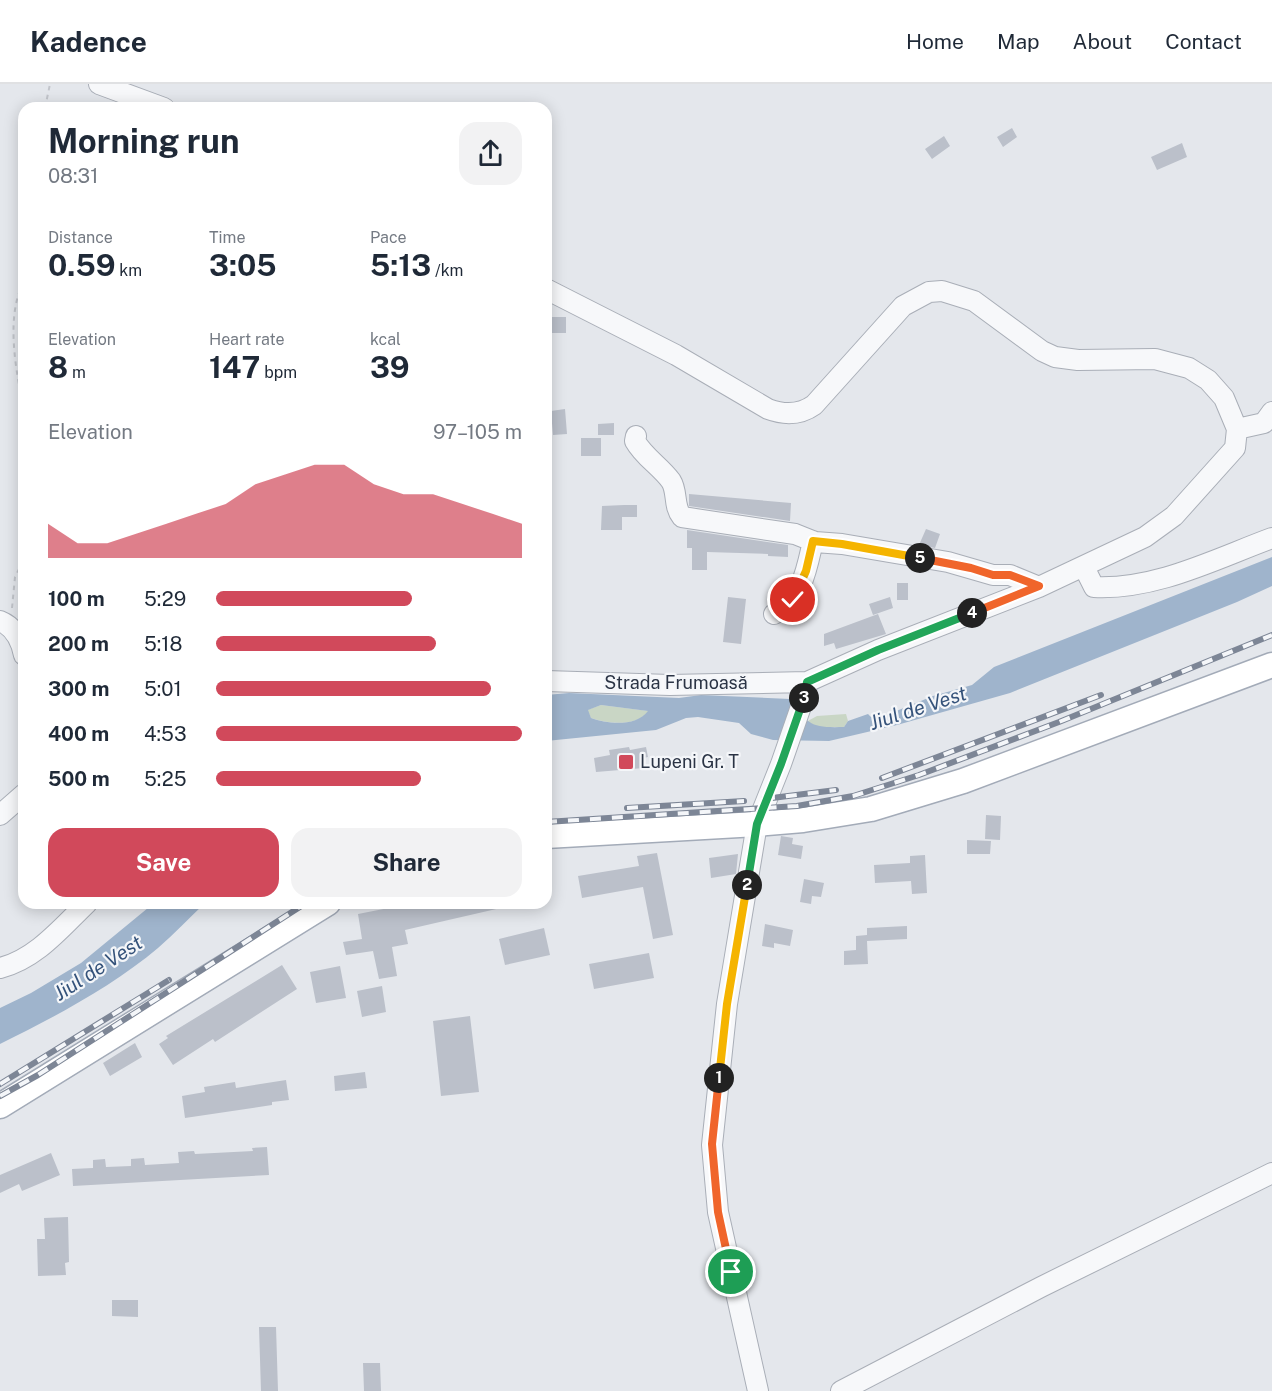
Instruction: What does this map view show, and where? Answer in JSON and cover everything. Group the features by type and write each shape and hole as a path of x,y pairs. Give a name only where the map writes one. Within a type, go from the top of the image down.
{"main road":[{"path":"552,836 757,824 838,815 911,798 963,781 1272,665"},
{"path":"0,1106 318,909"}],"street":[{"path":"99,84 148,102"},
{"path":"552,292 676,355 768,409 780,413 806,411 814,405 903,306 929,292 942,291 974,301 1042,351 1055,357 1078,360 1155,359 1189,368 1208,380 1224,398 1237,429 1235,448 1174,516 1145,537 1084,567 878,650 806,687 781,764 757,824 727,1004 712,1144 718,1212 758,1391"},
{"path":"1237,429 1264,423 1272,412"},
{"path":"636,436 635,441 641,451 672,482 676,493 677,511 681,517 795,534 813,541 948,562 993,575 1010,575 1039,586"},
{"path":"1084,567 1094,587 1113,588 1149,584 1272,537"},
{"path":"774,614 793,600 800,590 813,541"},
{"path":"7,625 18,640"},
{"name":"Strada Frumoasă","path":"552,681 806,687"},
{"path":"0,815 18,799"},
{"path":"0,968 14,964 32,954 81,909"},
{"path":"841,1391 1041,1287 1272,1173"}],"path":[{"path":"46,102 50,84"},
{"path":"18,292 15,315 15,354 18,372"},
{"path":"7,625 15,577 18,571"}],"green space":[{"path":"601,705 649,711 637,720 622,723 591,718 587,710"},
{"path":"846,714 848,721 844,727 819,727 806,722 817,716"}],"water":[{"name":"Jiul de Vest","path":"1272,557 1272,586 1237,602 1010,693 897,725 829,741 773,740 751,734 739,723 698,717 686,718 656,730 552,740 552,694 569,693 679,698 701,695 790,699 811,723 824,727 844,727 848,721 868,714 871,717 889,714 933,696 972,685 994,667","holes":["601,705 648,711 643,716 629,722 613,723 591,718 588,710"]},
{"name":"Jiul de Vest","path":"147,909 199,909 158,948 122,975 61,1012 0,1044 0,1008 31,993 81,963"}],"building":[{"path":"1012,128 1017,137 1003,147 997,137"},
{"path":"944,136 950,146 932,159 925,149"},
{"path":"1182,143 1187,157 1157,170 1151,157"},
{"path":"552,317 566,317 566,333 552,333"},
{"path":"565,409 567,434 553,435 552,411"},
{"path":"614,423 614,435 598,435 598,424"},
{"path":"581,438 601,438 601,456 581,456"},
{"path":"689,494 791,503 790,521 689,506"},
{"path":"637,505 637,517 622,517 622,530 601,530 602,506"},
{"path":"926,529 940,534 935,548 919,545"},
{"path":"687,530 788,545 788,557 707,552 707,570 692,570 692,548 687,548"},
{"path":"897,583 908,583 908,600 897,600"},
{"path":"728,597 746,599 741,644 723,642"},
{"path":"890,597 893,608 873,615 869,604"},
{"path":"878,614 886,634 836,649 834,643 824,646 824,634"},
{"path":"629,747 630,750 646,747 648,757 643,758 644,768 596,772 594,758 610,755 609,750"},
{"path":"986,815 1001,816 1000,840 985,839"},
{"path":"781,836 793,838 792,844 803,846 801,859 778,855"},
{"path":"967,840 991,841 990,854 967,854"},
{"path":"657,853 673,935 653,939 643,887 582,898 578,876 639,866 637,856"},
{"path":"738,854 736,874 711,878 709,858"},
{"path":"925,855 927,893 912,894 911,881 875,883 874,865 910,863 910,856"},
{"path":"804,879 824,883 821,897 812,896 811,904 800,902"},
{"path":"383,909 496,909 405,930 408,944 392,947 397,976 379,979 373,951 346,955 343,942 362,939 358,914"},
{"path":"765,924 793,930 790,946 774,943 774,948 762,946"},
{"path":"907,926 907,939 867,941 868,964 844,965 844,951 856,950 856,936 867,935 867,928"},
{"path":"544,928 550,955 505,965 499,939"},
{"path":"649,953 654,978 594,989 589,964"},
{"path":"282,965 297,989 215,1042 213,1039 173,1065 159,1044 168,1038 166,1036"},
{"path":"340,966 346,998 316,1003 310,972"},
{"path":"382,986 386,1012 362,1017 357,991"},
{"path":"470,1016 479,1092 441,1096 433,1021"},
{"path":"135,1043 142,1057 110,1076 103,1063"},
{"path":"365,1072 367,1088 335,1091 334,1076"},
{"path":"286,1080 289,1100 272,1102 272,1105 185,1118 182,1096 205,1092 204,1087 235,1082 236,1088"},
{"path":"267,1147 269,1175 73,1186 72,1169 93,1168 93,1160 105,1159 106,1167 131,1166 131,1159 144,1158 145,1165 179,1163 178,1152 194,1151 195,1154 253,1151 252,1148"},
{"path":"51,1153 60,1175 22,1191 19,1184 0,1193 0,1175"},
{"path":"68,1217 69,1262 65,1263 66,1275 38,1276 37,1239 45,1239 44,1218"},
{"path":"112,1300 138,1300 138,1317 112,1316"},
{"path":"259,1327 276,1327 278,1391 261,1391"},
{"path":"363,1363 380,1363 381,1391 364,1391"}],"railway":[{"path":"552,822 797,806 853,796 919,775 1059,722 1272,635"},
{"path":"882,778 1101,695"},
{"path":"764,799 836,790"},
{"path":"627,808 744,801"},
{"path":"0,1096 38,1075 297,909"},
{"path":"0,1084 169,980"}],"place":[{"name":"Lupeni Gr. T","path":"626,762"}],"route":[{"path":"731,1272 718,1212 712,1144 727,1004 757,824 781,764 806,692 807,682 878,650 1039,586 1010,575 993,575 948,562 813,541 800,590 793,600"}]}
